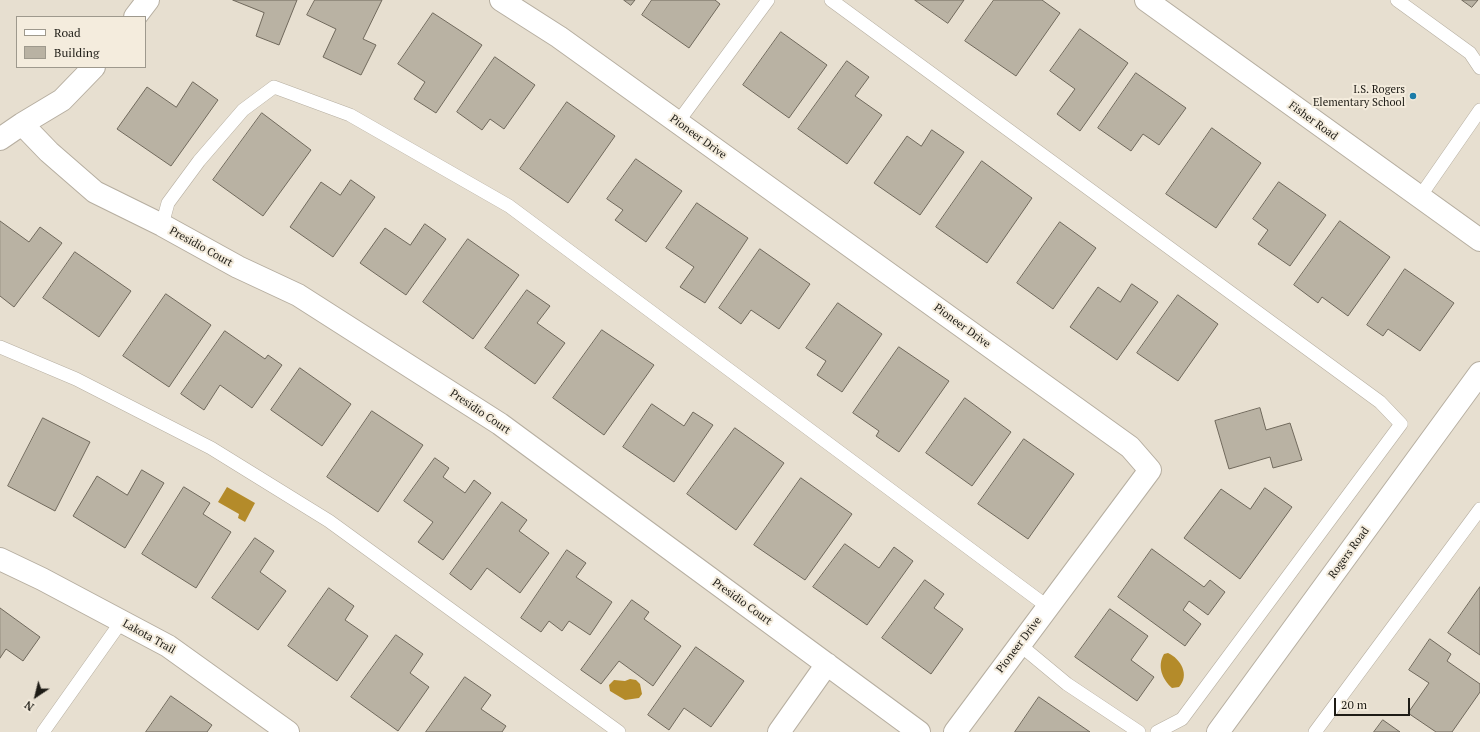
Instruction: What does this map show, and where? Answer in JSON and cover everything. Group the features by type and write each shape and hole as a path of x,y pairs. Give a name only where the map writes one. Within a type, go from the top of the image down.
{"street":[{"path":"136,16 148,0"},
{"name":"Pioneer Drive","path":"501,0 559,37 1130,447 1150,470 955,732"},
{"name":"Fisher Road","path":"1146,0 1419,198 1480,240"},
{"path":"0,139 62,100 93,68"},
{"name":"Presidio Court","path":"22,124 49,152 95,192 162,225 238,267 298,295 364,335 500,424 919,732"},
{"name":"Rogers Road","path":"1218,732 1480,373"},
{"name":"Lakota Trail","path":"0,559 42,579 168,646 288,732"},
{"path":"779,732 827,664"}],"lane":[{"path":"678,122 768,0"},
{"path":"830,0 1380,402 1401,424 1182,719 1157,732"},
{"path":"1397,0 1470,53 1480,68"},
{"path":"162,225 168,203 199,161 243,110 274,88 350,115 509,206 1048,607"},
{"path":"1419,198 1480,110"},
{"path":"0,347 76,379 211,448 329,522 619,732"},
{"path":"1315,732 1480,509"},
{"path":"43,732 121,622"},
{"path":"1020,645 1067,684 1138,732"}],"shaded area":[{"path":"227,487 255,503 245,522 238,518 239,514 218,502"},
{"path":"1168,653 1177,659 1184,673 1184,677 1179,687 1172,688 1163,676 1161,663 1164,654"},
{"path":"630,679 636,680 640,684 642,694 639,698 625,700 610,691 609,685 614,680 625,681"}],"building":[{"path":"233,0 297,0 279,45 256,36 264,13"},
{"path":"315,0 382,0 363,39 376,45 361,75 323,57 336,29 307,15"},
{"path":"624,0 635,0 631,5"},
{"path":"652,0 715,0 720,4 689,48 642,15"},
{"path":"915,0 964,0 948,23"},
{"path":"994,0 1042,0 1060,13 1016,76 965,41"},
{"path":"1462,0 1478,0 1472,7"},
{"path":"433,13 482,45 436,113 414,99 425,82 398,64"},
{"path":"1080,29 1128,63 1080,131 1057,114 1075,89 1050,71"},
{"path":"781,32 827,65 789,118 743,85"},
{"path":"495,57 535,85 504,129 490,119 482,130 457,112"},
{"path":"847,61 869,77 855,96 882,115 847,164 798,129"},
{"path":"1136,73 1186,108 1159,145 1143,134 1131,151 1098,128"},
{"path":"193,82 218,100 171,166 117,129 147,87 176,107"},
{"path":"567,102 615,136 568,203 520,169"},
{"path":"262,113 311,150 263,216 213,180"},
{"path":"1212,128 1261,163 1216,228 1166,194"},
{"path":"932,130 964,152 920,215 874,183 907,136 921,146"},
{"path":"636,159 682,191 646,242 615,220 623,210 607,199"},
{"path":"982,161 1032,198 987,263 936,227"},
{"path":"351,180 375,197 333,257 290,227 321,182 340,195"},
{"path":"1279,182 1326,215 1290,266 1258,244 1268,230 1253,219"},
{"path":"697,203 748,238 705,303 680,287 694,267 666,248"},
{"path":"0,221 29,242 40,227 62,243 14,307 0,296"},
{"path":"1340,221 1390,257 1348,316 1322,297 1318,303 1294,285"},
{"path":"1060,222 1096,248 1053,309 1017,283"},
{"path":"425,224 446,239 406,295 360,263 385,228 410,245"},
{"path":"468,239 519,275 473,339 423,302"},
{"path":"760,249 810,284 779,329 751,310 741,324 719,308"},
{"path":"75,252 131,291 99,337 43,298"},
{"path":"1405,269 1454,303 1420,351 1388,329 1383,336 1367,325"},
{"path":"1132,284 1158,302 1117,360 1070,327 1098,287 1120,302"},
{"path":"527,290 550,306 537,323 565,343 535,384 485,348"},
{"path":"166,294 211,325 169,387 123,356"},
{"path":"1178,295 1218,324 1178,381 1137,353"},
{"path":"838,303 882,334 842,392 817,375 826,361 806,348"},
{"path":"602,330 654,365 604,435 553,398"},
{"path":"225,331 265,359 268,355 282,365 252,408 220,385 204,410 181,394"},
{"path":"899,347 949,381 899,452 876,436 879,431 853,413"},
{"path":"300,368 351,404 322,446 271,410"},
{"path":"965,398 1011,432 972,486 926,453"},
{"path":"652,404 684,426 693,412 713,425 674,482 623,447"},
{"path":"1260,408 1266,430 1290,423 1302,460 1273,468 1270,457 1229,469 1215,421"},
{"path":"372,411 423,445 378,512 327,477"},
{"path":"43,418 90,442 55,511 8,486"},
{"path":"735,428 784,463 736,530 687,494"},
{"path":"1024,439 1074,474 1028,539 978,504"},
{"path":"435,458 449,468 443,477 465,493 474,480 491,493 443,560 418,542 433,522 404,501"},
{"path":"142,470 164,483 125,548 73,516 97,476 127,495"},
{"path":"801,478 852,514 805,580 754,545"},
{"path":"184,487 210,503 203,514 231,532 196,588 142,554"},
{"path":"1265,488 1292,507 1240,579 1184,538 1221,489 1250,509"},
{"path":"502,502 527,520 519,531 549,553 520,593 487,568 471,590 450,574"},
{"path":"255,538 274,551 260,572 286,591 258,630 212,598"},
{"path":"845,544 879,568 894,547 913,561 867,625 813,587"},
{"path":"1152,549 1204,587 1210,580 1225,592 1208,615 1189,601 1183,610 1201,624 1185,646 1118,597"},
{"path":"567,550 586,563 576,577 612,602 590,635 569,621 562,631 549,621 541,632 521,618"},
{"path":"925,580 944,594 934,608 963,629 931,674 882,638"},
{"path":"1480,587 1480,655 1448,633"},
{"path":"329,588 354,606 345,620 368,636 337,681 288,646"},
{"path":"632,600 649,612 644,619 681,646 653,686 619,661 601,684 581,670"},
{"path":"0,608 40,637 23,661 6,649 0,658"},
{"path":"1110,609 1148,636 1131,660 1154,677 1137,701 1075,657"},
{"path":"396,635 423,654 410,673 429,687 398,731 351,697"},
{"path":"1430,639 1451,654 1447,661 1480,684 1480,692 1452,732 1436,732 1408,713 1429,683 1409,670"},
{"path":"696,647 744,681 711,727 684,708 669,730 648,715"},
{"path":"465,677 491,695 481,709 506,726 502,732 426,732"},
{"path":"171,696 212,725 207,732 146,732"},
{"path":"1039,697 1090,732 1015,732"},
{"path":"1383,720 1400,732 1374,732"}],"place":[{"name":"I.S. Rogers Elementary School","path":"1413,96"}]}
